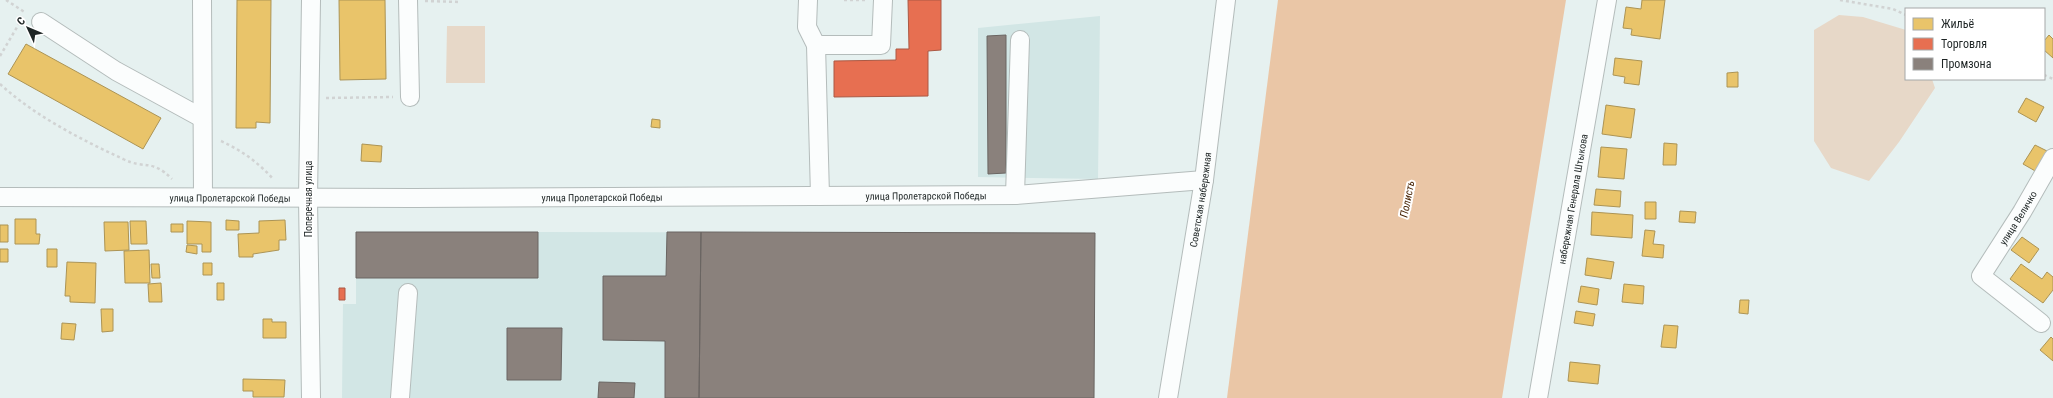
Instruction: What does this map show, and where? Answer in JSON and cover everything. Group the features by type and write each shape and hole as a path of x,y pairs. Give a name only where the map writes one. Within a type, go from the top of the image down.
{"street":[{"path":"196,197 202,126 202,0"},
{"name":"Поперечная улица","path":"311,0 308,198 311,398"},
{"path":"408,0 410,97"},
{"path":"808,0 807,27 816,45 820,196"},
{"path":"816,45 881,45 883,0"},
{"name":"Советская набережная","path":"1168,398 1204,180 1226,0"},
{"name":"набережная Генерала Штыкова","path":"1538,398 1606,0"},
{"path":"41,22 202,126"},
{"path":"1015,195 1020,40"},
{"name":"улица Величко","path":"2041,323 1981,276 2053,158"},
{"name":"улица Пролетарской Победы","path":"0,197 308,198 1015,195 1204,180"},
{"path":"400,398 408,293"}],"path":[{"path":"6,0 41,22"},
{"path":"408,0 461,2"},
{"path":"1840,0 1893,9 1905,15"},
{"path":"0,56 26,12"},
{"path":"0,84 56,125 134,164 156,166 196,197"},
{"path":"310,98 410,97"},
{"path":"202,126 236,148 265,170 289,197"}],"shaded area":[{"path":"1839,15 1863,17 1905,30 1905,80 1932,80 1935,88 1899,142 1869,181 1831,168 1814,141 1814,30"},
{"path":"1100,16 1098,179 978,177 978,28"},
{"path":"447,26 485,26 485,83 446,83"},
{"path":"538,232 1095,233 1094,398 342,398 343,304 356,304 356,278 538,278"}],"water":[{"name":"Полисть","path":"1278,0 1566,0 1502,398 1227,398"}],"building: Жильё":[{"path":"237,0 271,0 270,123 256,122 256,128 236,128"},
{"path":"339,0 385,0 386,79 340,80"},
{"path":"1642,0 1665,0 1660,39 1631,35 1632,29 1623,28 1626,7 1641,9"},
{"path":"2049,35 2053,39 2053,58 2045,51 2045,40"},
{"path":"26,44 161,118 143,149 8,74"},
{"path":"1615,58 1642,61 1639,85 1624,83 1625,77 1613,75"},
{"path":"1738,72 1738,87 1727,87 1727,73"},
{"path":"2026,98 2044,107 2036,122 2018,112"},
{"path":"1606,105 1635,109 1631,138 1602,134"},
{"path":"652,119 660,120 660,128 651,127"},
{"path":"1664,143 1677,144 1676,165 1663,165"},
{"path":"362,144 382,146 381,162 361,161"},
{"path":"2035,145 2049,152 2037,172 2023,164"},
{"path":"1601,147 1627,149 1624,179 1598,177"},
{"path":"1596,189 1621,191 1620,207 1594,205"},
{"path":"1645,202 1656,202 1656,219 1645,219"},
{"path":"1680,211 1696,212 1695,223 1679,222"},
{"path":"1592,212 1633,215 1632,238 1591,235"},
{"path":"15,219 36,219 36,234 40,234 39,244 15,244"},
{"path":"226,220 239,221 239,230 226,230"},
{"path":"285,220 286,240 279,240 279,250 253,254 253,257 239,257 238,234 259,233 259,221"},
{"path":"130,221 146,221 147,244 131,244"},
{"path":"187,221 211,222 211,252 202,252 202,244 187,244"},
{"path":"104,222 128,222 129,250 105,251"},
{"path":"171,224 183,224 183,232 171,232"},
{"path":"0,225 8,225 8,242 0,242"},
{"path":"1645,230 1655,231 1653,244 1664,245 1663,258 1642,256"},
{"path":"2022,237 2039,249 2029,263 2011,250"},
{"path":"187,245 197,246 197,254 186,252"},
{"path":"0,249 8,249 8,262 0,262"},
{"path":"47,249 57,249 57,267 47,267"},
{"path":"149,250 150,283 125,283 124,251"},
{"path":"1587,258 1614,262 1611,279 1585,275"},
{"path":"67,262 96,263 95,303 70,302 70,296 65,296"},
{"path":"203,263 212,263 212,275 203,275"},
{"path":"151,264 159,264 160,278 152,278"},
{"path":"2021,264 2042,279 2047,272 2053,277 2053,290 2043,303 2010,279"},
{"path":"161,283 162,302 149,302 148,284"},
{"path":"217,283 224,283 224,300 217,300"},
{"path":"1624,284 1644,286 1643,304 1622,302"},
{"path":"1581,286 1599,289 1597,305 1578,302"},
{"path":"1740,300 1749,300 1748,314 1739,313"},
{"path":"101,309 113,309 113,331 102,332"},
{"path":"1576,311 1595,314 1593,326 1574,323"},
{"path":"263,319 272,319 272,322 286,322 286,338 263,338"},
{"path":"62,323 76,324 74,340 61,339"},
{"path":"1664,325 1678,326 1676,348 1661,347"},
{"path":"2051,337 2053,339 2053,361 2040,350"},
{"path":"1570,362 1600,365 1598,384 1568,381"},
{"path":"243,379 285,380 284,397 253,397 253,391 243,391"}],"building: Торговля":[{"path":"908,0 941,0 941,50 928,51 928,96 834,97 834,61 896,60 896,49 909,49"},
{"path":"339,288 345,288 345,300 339,300"}],"building: Промзона":[{"path":"1006,35 1006,173 988,174 987,36"},
{"path":"356,232 538,232 538,278 356,278"},
{"path":"667,232 701,232 699,398 665,398 665,341 603,340 603,276 666,276"},
{"path":"701,232 1095,233 1094,398 699,398"},
{"path":"507,328 562,328 561,380 507,380"},
{"path":"599,382 635,383 634,398 598,398"}]}
